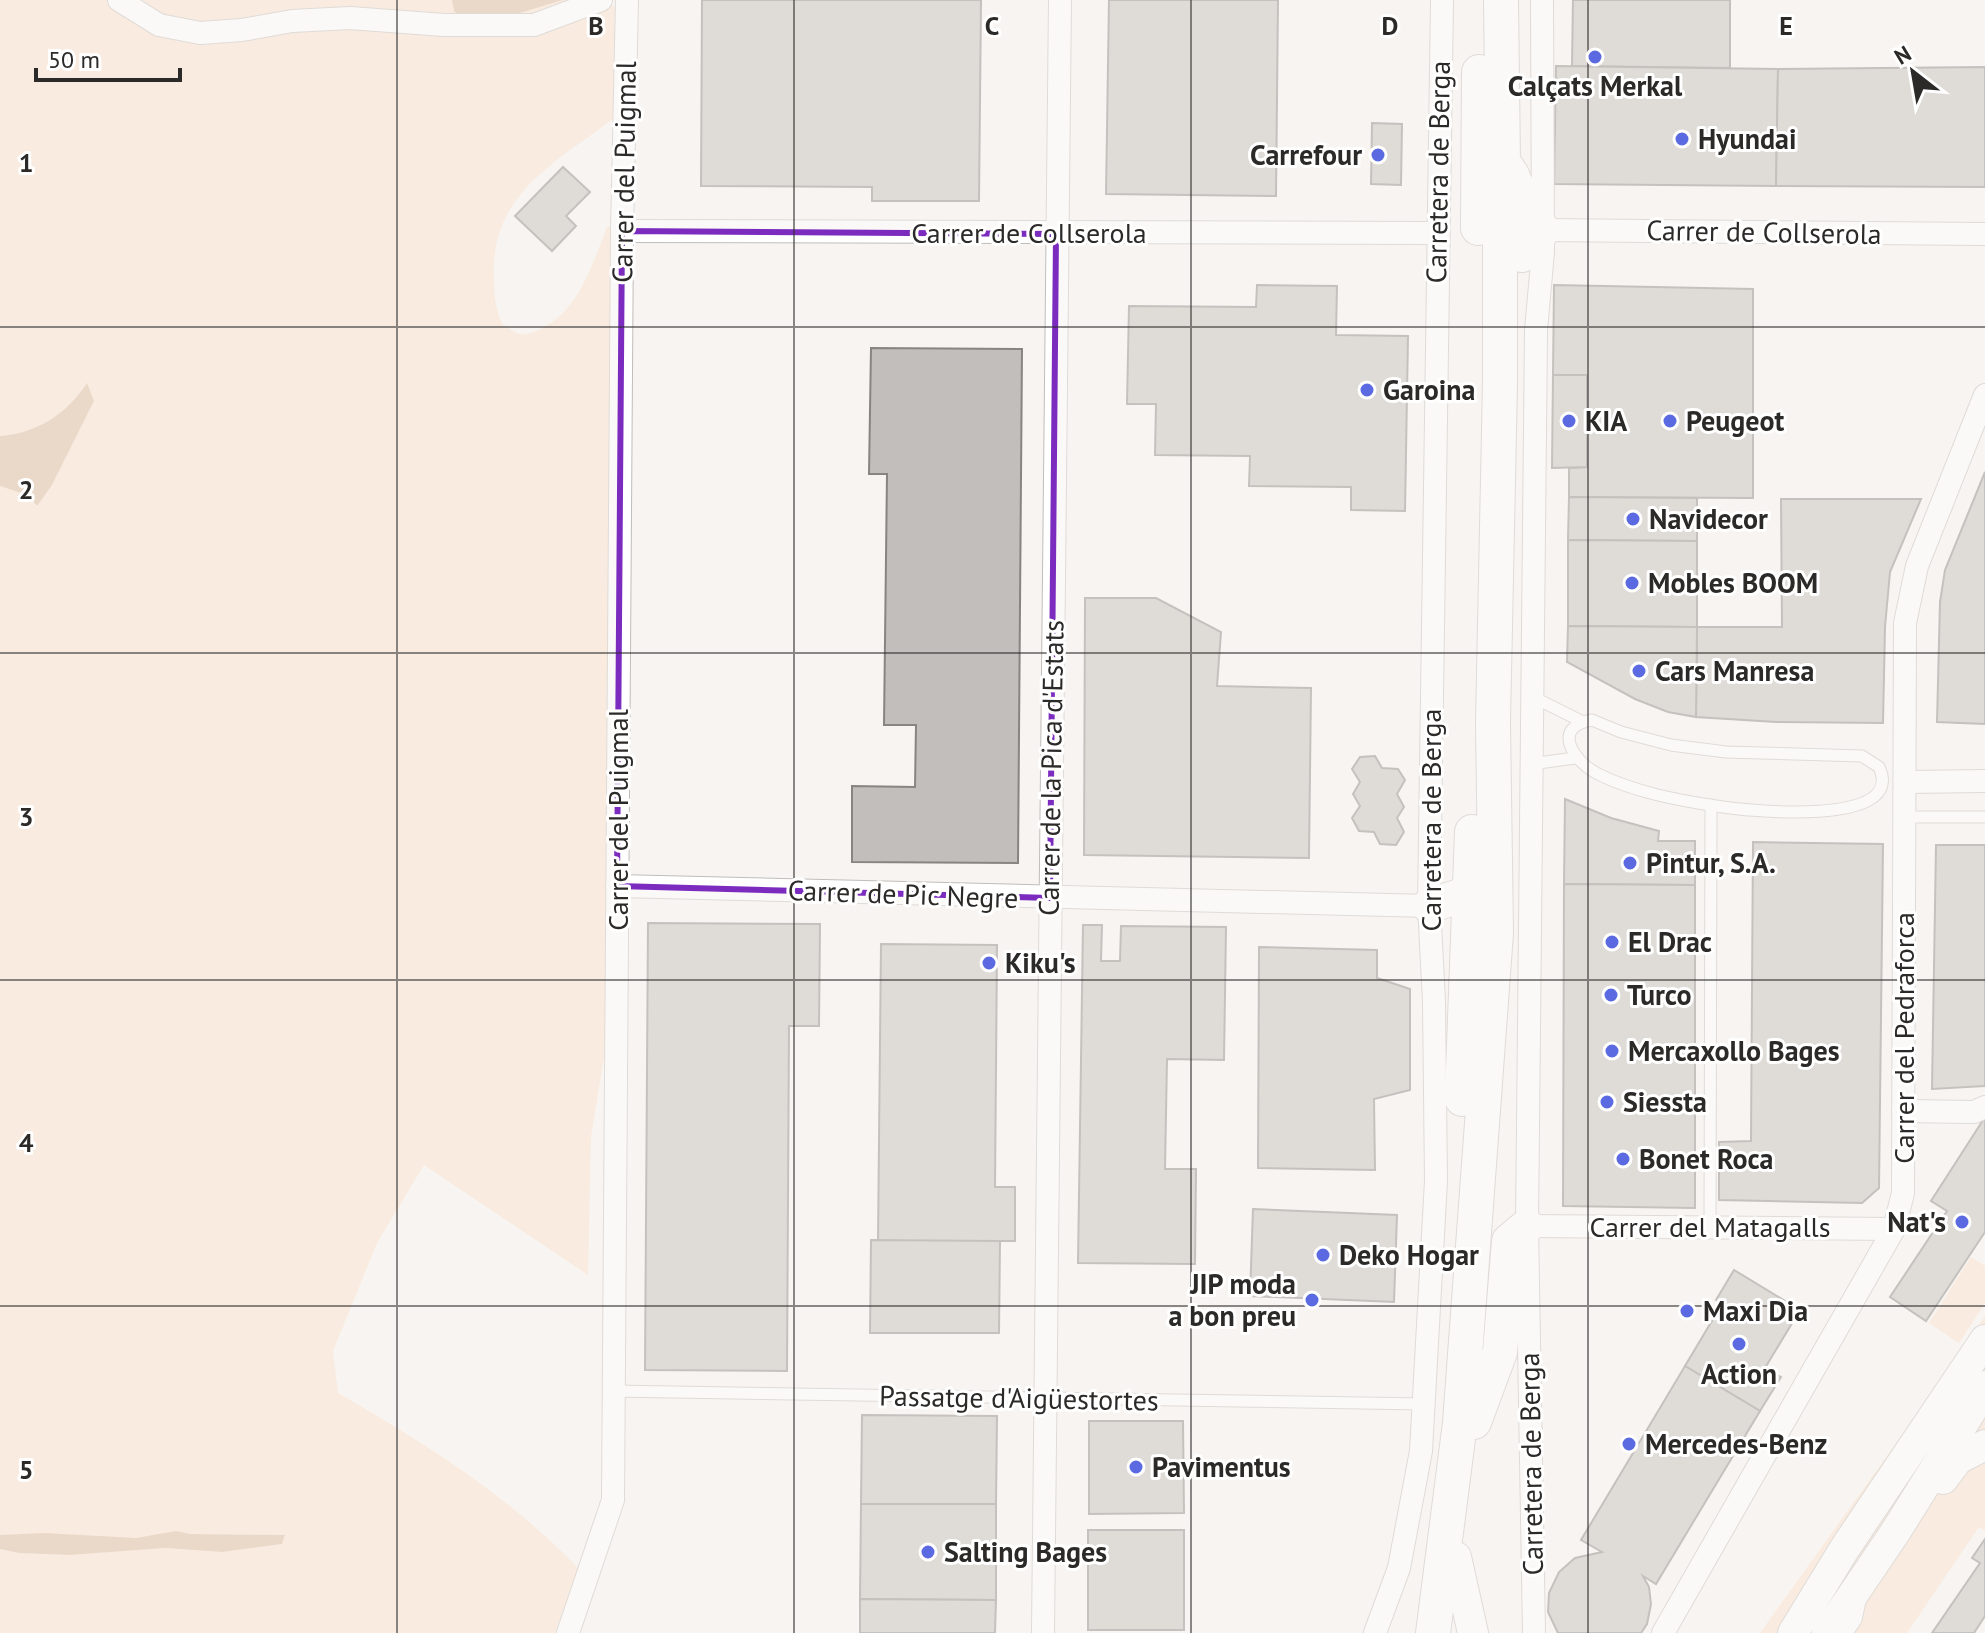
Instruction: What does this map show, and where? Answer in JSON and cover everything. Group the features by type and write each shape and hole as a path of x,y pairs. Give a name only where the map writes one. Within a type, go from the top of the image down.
{"main road":[{"path":"1417,1633 1445,1403 1457,1247 1472,892 1480,0"},
{"path":"1488,0 1491,11 1492,100 1489,207 1525,226"},
{"path":"1433,1633 1460,1423 1496,933 1493,723 1501,334 1525,226 1512,175 1503,163 1501,0"},
{"path":"1477,374 1487,338 1487,230 1525,226"},
{"path":"1429,906 1472,892 1484,882 1484,770 1493,723"},
{"path":"1429,906 1453,923 1465,1008"},
{"path":"1446,1633 1474,1422 1485,1254 1479,1163"},
{"path":"1474,1422 1500,1352 1509,1241 1527,1226"},
{"path":"1793,1633 1853,1537 1985,1340"},
{"path":"1827,1633 1896,1531 1985,1387"},
{"path":"1776,1633 1853,1537 1897,1493 1966,1396 1985,1387"},
{"path":"1896,1531 1958,1459 1985,1445"},
{"path":"1456,1557 1473,1633"}],"street":[{"path":"119,0 159,25 200,33 242,30 292,21 350,18 444,25 534,25 601,0"},
{"name":"Carrer del Puigmal","path":"568,1633 613,1500 622,231 627,0"},
{"name":"Carrer de la Pica d'Estats","path":"1043,1633 1060,0"},
{"name":"Carretera de Berga","path":"1375,1633 1399,1568 1421,1451 1436,1181 1434,1001 1429,906 1442,0"},
{"name":"Carretera de Berga","path":"1534,1633 1527,1226 1536,330 1525,226 1542,0"},
{"name":"Carrer de Collserola","path":"1525,226 1985,234"},
{"name":"Carrer de Collserola","path":"622,231 1437,233"},
{"name":"Carrer del Pedraforca","path":"1663,1633 1894,1229 1903,1193 1905,623 1917,566 1985,395"},
{"path":"1906,782 1985,781"},
{"name":"Carrer de Pic Negre","path":"617,886 1429,906"},
{"path":"1903,1111 1974,1112 1985,1107"},
{"name":"Carrer del Matagalls","path":"1527,1226 1894,1229"}],"lane":[{"path":"1531,696 1583,722"},
{"path":"1592,720 1621,732 1671,745 1726,752 1862,756 1876,763 1883,778 1877,797 1846,808 1785,812 1711,805 1649,793 1595,773 1575,758 1570,748 1570,736 1583,722 1592,720"},
{"path":"1876,763 1906,752"},
{"path":"1531,764 1575,758"},
{"path":"1877,797 1906,812 1985,817"},
{"path":"1710,1227 1711,805"},
{"name":"Passatge d'Aigüestortes","path":"613,1391 1424,1404"},
{"path":"1847,1633 1856,1620 1865,1576"}],"highlighted area":[{"path":"622,231 1056,234 1050,898 617,886"}],"shaded area":[{"path":"0,0 452,0 454,11 500,16 563,0 608,0 621,15 619,114 553,163 517,199 504,221 496,247 494,277 497,307 503,325 520,334 539,330 553,322 574,299 607,227 612,225 610,1021 591,1137 588,1275 424,1165 377,1243 333,1351 338,1393 465,1472 524,1518 579,1569 555,1633 0,1633 0,1549 63,1555 165,1548 222,1552 282,1544 285,1535 174,1533 134,1538 0,1535 0,486 27,495 36,506 52,485 94,401 86,384 60,413 49,420 27,431 0,436"},
{"path":"452,0 563,0 520,13 461,17 454,11"},
{"path":"87,383 94,401 52,485 37,506 27,495 0,486 0,436 27,431 50,420 70,404"},
{"path":"1971,1257 1985,1266 1985,1303 1959,1343 1929,1323"},
{"path":"1985,1316 1985,1531 1979,1527 1907,1633 1760,1633 1940,1382"},
{"path":"176,1531 191,1534 285,1535 282,1544 222,1552 165,1548 69,1555 0,1549 0,1535 44,1533 136,1538"}],"building":[{"path":"702,0 981,0 979,201 872,201 872,187 701,186"},
{"path":"1109,0 1278,0 1276,196 1106,194"},
{"path":"1573,0 1730,0 1730,68 1572,66"},
{"path":"1556,66 1778,69 1776,186 1554,184"},
{"path":"1985,67 1985,187 1776,186 1778,69"},
{"path":"1372,123 1402,124 1401,185 1371,184"},
{"path":"563,167 590,192 566,216 576,226 552,251 515,216"},
{"path":"1257,285 1337,286 1336,335 1408,336 1405,511 1351,510 1351,487 1249,486 1250,456 1155,455 1156,404 1127,404 1129,306 1256,307"},
{"name":"Peugeot","path":"1554,285 1753,289 1753,498 1569,497 1569,468 1587,467 1587,375 1553,375"},
{"path":"871,348 1022,349 1018,863 852,862 852,786 915,787 916,725 884,725 887,474 869,474"},
{"name":"KIA","path":"1553,375 1587,375 1587,467 1552,468"},
{"path":"1985,472 1985,724 1937,722 1940,602 1945,570"},
{"name":"Navidecor","path":"1569,497 1697,498 1697,541 1568,540"},
{"path":"1781,499 1921,499 1890,572 1885,627 1883,723 1776,722 1696,717 1697,627 1782,627"},
{"name":"Mobles BOOM","path":"1568,540 1697,541 1697,627 1568,626"},
{"path":"1085,598 1156,598 1221,632 1217,686 1311,688 1309,858 1084,855"},
{"name":"Cars Manresa","path":"1568,626 1697,627 1696,717 1668,712 1635,699 1567,662"},
{"path":"1375,756 1382,768 1398,769 1405,780 1397,794 1404,807 1397,818 1404,832 1396,845 1380,844 1374,832 1359,831 1352,818 1360,806 1353,794 1360,782 1352,769 1360,757"},
{"name":"Pintur, S.A.","path":"1565,799 1611,818 1659,831 1658,841 1695,841 1695,885 1564,884"},
{"path":"1753,842 1883,844 1879,1188 1862,1203 1719,1200 1719,1142 1751,1141"},
{"path":"1936,845 1985,845 1985,1086 1932,1089"},
{"path":"1564,884 1695,885 1695,1208 1563,1206"},
{"path":"648,923 820,924 819,1026 789,1026 787,1371 645,1370"},
{"path":"1083,925 1102,925 1101,961 1120,961 1121,926 1226,927 1224,1060 1167,1059 1165,1169 1196,1169 1195,1264 1078,1263"},
{"path":"881,944 997,945 995,1187 1015,1187 1015,1241 878,1241"},
{"path":"1259,947 1377,950 1377,978 1410,989 1410,1090 1374,1099 1375,1170 1258,1168"},
{"name":"Nat's","path":"1985,1117 1985,1232 1926,1321 1890,1297 1947,1211 1931,1201"},
{"name":"Deko Hogar","path":"1253,1209 1397,1215 1394,1302 1250,1296"},
{"path":"871,1240 1000,1241 999,1333 870,1333"},
{"path":"1734,1270 1800,1310 1765,1368 1781,1377 1760,1411 1685,1366 1722,1304 1716,1300"},
{"path":"1685,1366 1760,1411 1656,1584 1643,1576 1649,1587 1651,1604 1647,1624 1641,1633 1558,1633 1548,1612 1549,1593 1559,1572 1575,1558 1602,1552 1581,1540"},
{"path":"862,1415 997,1416 996,1504 861,1504"},
{"name":"Pavimentus","path":"1089,1421 1183,1421 1184,1513 1089,1514"},
{"name":"Salting Bages","path":"861,1504 996,1504 996,1600 860,1599"},
{"path":"1088,1530 1184,1530 1184,1630 1088,1630"},
{"path":"1985,1539 1985,1616 1974,1633 1932,1633 1980,1563 1972,1558"},
{"path":"860,1599 996,1600 995,1633 860,1633"}],"place":[{"name":"Calçats Merkal","path":"1595,57"},
{"name":"Hyundai","path":"1682,139"},
{"name":"Carrefour","path":"1378,155"},
{"name":"Garoina","path":"1367,390"},
{"name":"KIA","path":"1569,421"},
{"name":"Peugeot","path":"1670,421"},
{"name":"Navidecor","path":"1633,519"},
{"name":"Mobles BOOM","path":"1632,583"},
{"name":"Cars Manresa","path":"1639,671"},
{"name":"Pintur, S.A.","path":"1630,863"},
{"name":"El Drac","path":"1612,942"},
{"name":"Kiku's","path":"989,963"},
{"name":"Turco","path":"1611,995"},
{"name":"Mercaxollo Bages","path":"1612,1051"},
{"name":"Siessta","path":"1607,1102"},
{"name":"Bonet Roca","path":"1623,1159"},
{"name":"Nat's","path":"1962,1222"},
{"name":"Deko Hogar","path":"1323,1255"},
{"name":"JIP moda a bon preu","path":"1312,1300"},
{"name":"Maxi Dia","path":"1687,1311"},
{"name":"Action","path":"1739,1344"},
{"name":"Mercedes-Benz","path":"1629,1444"},
{"name":"Pavimentus","path":"1136,1467"},
{"name":"Salting Bages","path":"928,1552"}]}
